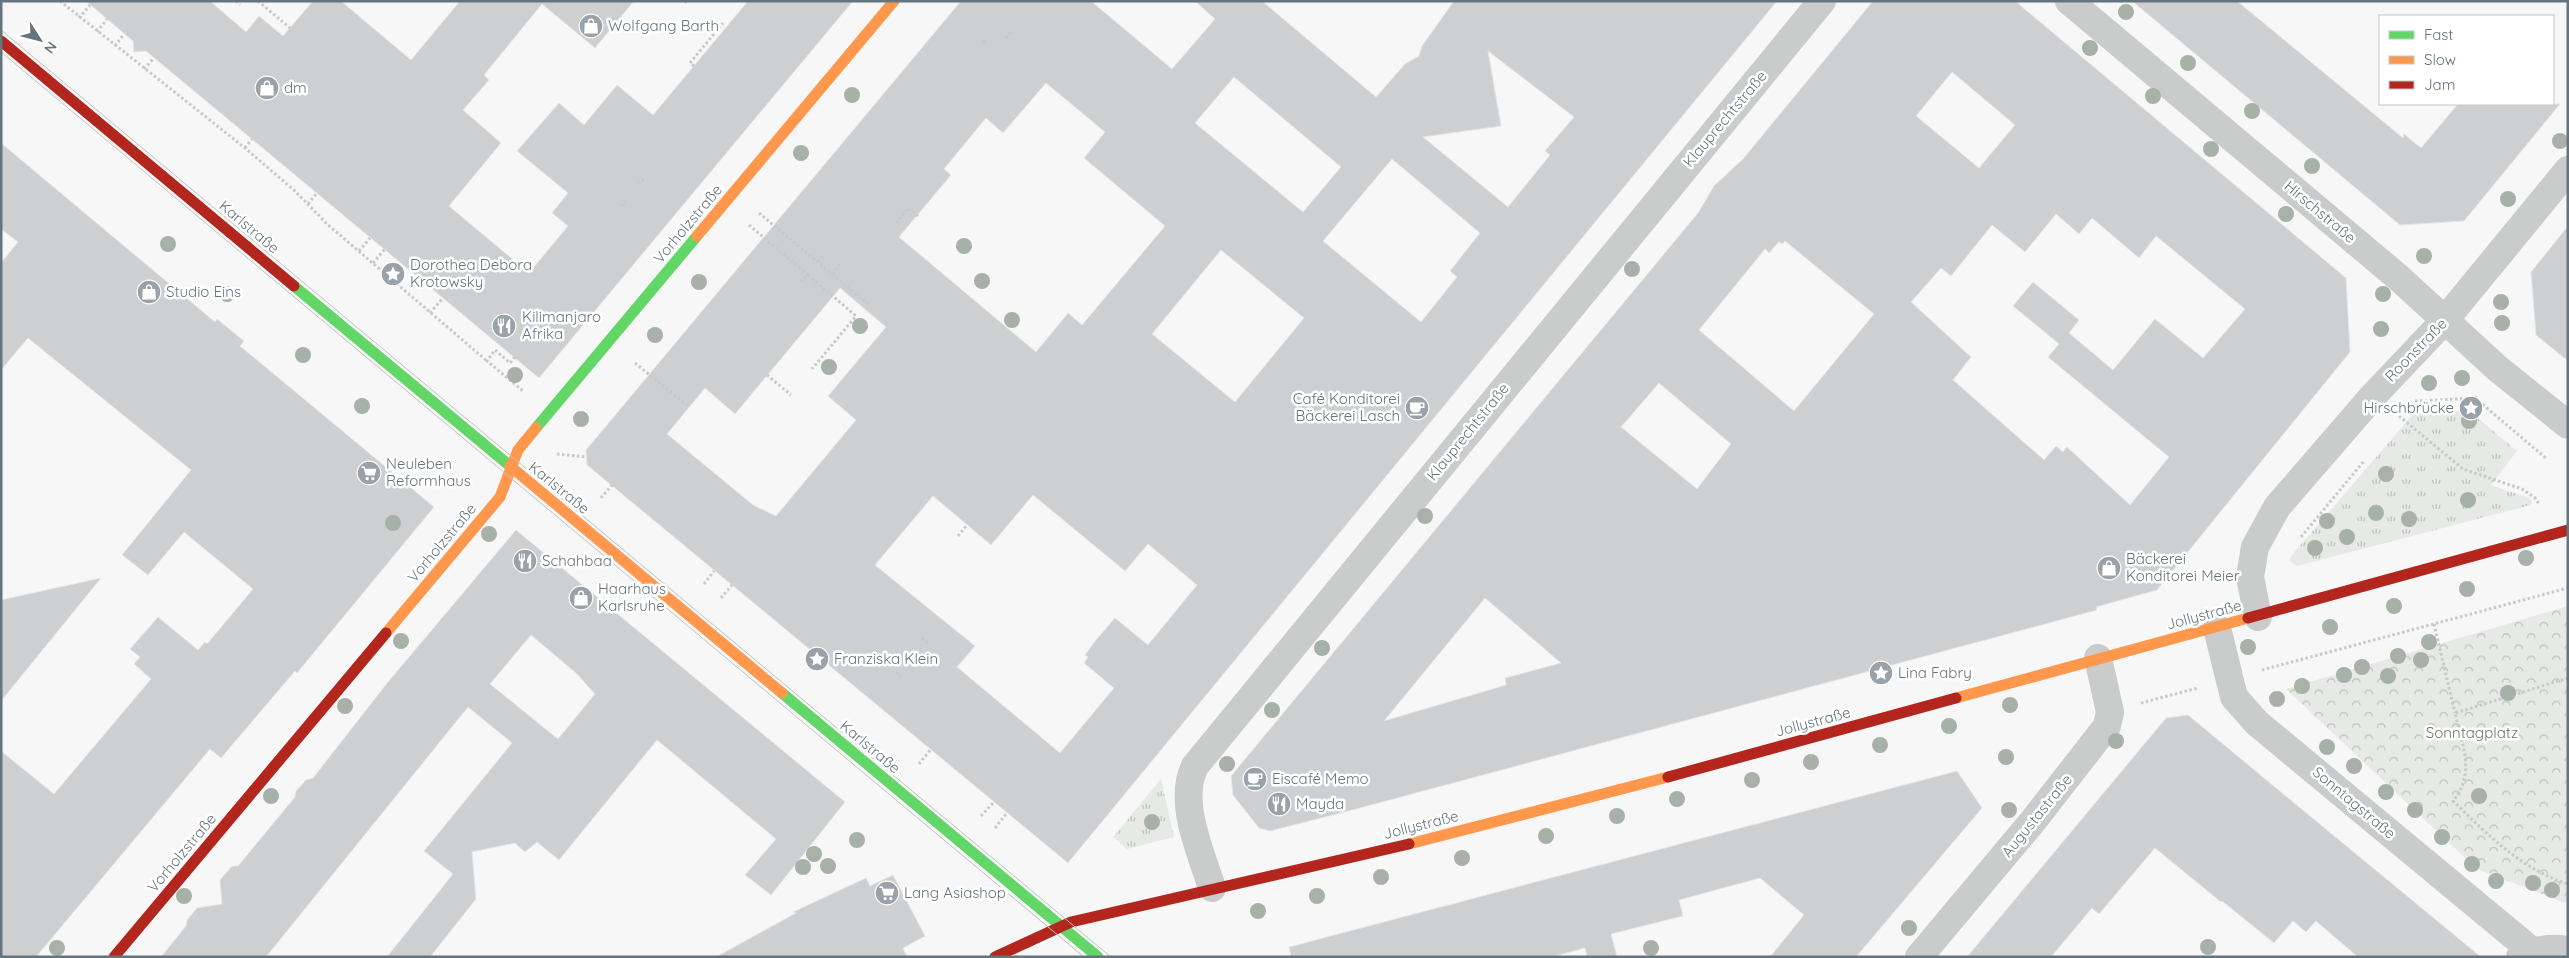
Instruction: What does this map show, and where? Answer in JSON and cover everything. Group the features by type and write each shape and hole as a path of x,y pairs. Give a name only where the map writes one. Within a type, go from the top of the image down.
{"street":[{"name":"Vorholzstraße","path":"114,957 500,497 518,450 894,1"},
{"name":"Klauprechtstraße","path":"1212,888 1190,808 1189,779 1196,766 1822,1"},
{"name":"Hirschstraße","path":"2069,1 2399,278 2444,322 2497,368 2568,425"},
{"name":"Karlstraße","path":"1,41 1098,957"},
{"name":"Roonstraße","path":"2258,616 2250,577 2254,547 2277,507 2373,396 2444,322 2568,170"},
{"name":"Jollystraße","path":"995,957 1061,926 1212,888 1360,856 1678,774 2098,658 2217,628 2568,530"},
{"name":"Sonntagstraße","path":"2217,628 2228,680 2234,697 2257,723 2526,954"},
{"path":"2098,658 2110,712"},
{"name":"Augustastraße","path":"1919,957 2091,749 2107,726 2110,712"},
{"path":"2526,954 2550,948 2568,950"}],"path":[{"path":"60,1 114,46 245,148 430,313 549,413"},
{"path":"236,1 240,5"},
{"path":"258,1 290,28"},
{"path":"79,18 90,5"},
{"path":"97,32 107,19"},
{"path":"694,66 690,63 723,23"},
{"path":"1006,38 1011,32"},
{"path":"114,46 124,34"},
{"path":"983,42 987,39"},
{"path":"144,69 154,58"},
{"path":"245,148 252,139"},
{"path":"639,185 644,178"},
{"path":"734,192 869,305"},
{"path":"308,204 317,193"},
{"path":"621,206 625,201"},
{"path":"724,204 856,316 812,369"},
{"path":"896,223 908,208 918,216"},
{"path":"359,251 370,238"},
{"path":"373,263 384,250"},
{"path":"818,262 825,254"},
{"path":"833,274 840,266"},
{"path":"801,282 808,275"},
{"path":"430,313 443,298"},
{"path":"609,341 689,407"},
{"path":"487,361 495,350 510,363 515,357"},
{"path":"2475,398 2497,368"},
{"path":"767,375 790,395"},
{"path":"2411,406 2416,401 2475,398 2547,459"},
{"path":"2394,425 2406,412"},
{"path":"2406,423 2464,469 2522,489 2535,498"},
{"path":"2254,547 2288,552 2369,455"},
{"path":"958,536 967,525"},
{"path":"2110,712 2568,588"},
{"path":"2434,624 2467,770 2463,790 2454,801 2486,834 2523,864 2568,884"},
{"path":"922,638 930,644"},
{"path":"896,672 902,677"},
{"path":"2455,713 2568,678"}],"green space":[{"path":"2469,411 2517,451 2491,485 2529,498 2532,501 2531,505 2297,566 2290,561 2291,556 2414,413"},
{"name":"Sonntagplatz","path":"2568,606 2568,904 2477,869 2286,689"},
{"path":"1161,779 1174,837 1127,849 1113,837"}],"building":[{"path":"86,1 210,1 246,32 259,16 283,36 313,1 341,1 411,60 460,1 634,1 595,48 542,4 484,75 489,80 463,110 501,143 449,206 529,273 568,226 552,213 568,193 517,151 559,103 584,125 617,85 653,115 748,1 853,1 539,378 146,51 134,52 133,41"},
{"path":"961,1 1091,1 1172,69 1215,19 1195,1 1262,1 1376,97 1405,64 1419,56 1422,46 1454,1 1777,1 1068,863 587,465 586,450","holes":["1488,51 1574,117 1545,151 1550,155 1508,207 1423,137 1501,126","1234,77 1341,167 1303,212 1195,123","1046,83 1105,132 1084,158 1165,226 1082,325 1068,313 1036,352 899,237 951,175 944,169 986,118 1003,133","1392,159 1480,233 1450,271 1457,277 1421,322 1323,241","1221,250 1304,318 1235,402 1152,334","840,288 886,327 828,396 856,420 776,516 753,505 667,434 705,388 735,414","1033,495 1125,571 1148,544 1197,585 1148,645 1115,618 1096,640 1085,655 1088,657 1084,663 1114,688 1060,753 957,667 975,646 875,565 933,496 991,545"]},
{"path":"1873,1 2015,1 2346,278 2350,352 2157,590 2096,607 2097,610 1360,808 1270,831 1259,828 1233,795 1231,776 1698,213 1714,186 1743,159","holes":["1952,72 2015,125 1979,168 1916,116","2056,214 2079,234 2092,218 2139,258 2156,236 2245,309 2203,358 2155,319 2113,370 2069,333 2079,320 2033,282 2013,306 2059,344 2048,357 2169,457 2130,505 2067,447 2063,452 2056,446 2044,460 1953,380 1971,357 1911,302 1941,268 1951,276 1992,225 2025,252","1785,241 1874,314 1794,411 1699,330 1765,249 1769,253 1779,242 1782,244","1659,383 1731,444 1697,489 1621,427","1485,598 1561,663 1505,678 1506,685 1384,721"]},
{"path":"2132,1 2237,1 2403,138 2404,134 2421,148 2457,105 2560,104 2464,221 2400,225"},
{"path":"1,143 215,322 217,319 244,341 240,346 434,507 297,673 295,671 221,758 210,749 36,957 1,957 1,751 54,794 151,679 134,664 140,657 130,649 158,617 198,650 205,642 207,644 253,589 184,532 148,575 122,555 191,470 28,338 1,370 1,263 18,242 1,229"},
{"path":"2568,226 2568,361 2536,335 2531,272"},
{"path":"516,530 845,802 771,895 745,875 776,839 657,740 559,860 537,842 525,852 515,843 472,852 476,899 430,957 387,957 453,874 424,851 512,743 468,707 266,957 161,957 186,926 187,920 197,908 222,904 220,880 232,866 238,866 295,797 296,791 306,780 313,778 388,682","holes":["531,635 576,673 595,694 558,739 490,684"]},
{"path":"101,578 1,701 1,600"},
{"path":"2188,715 2481,957 2358,957 2316,921 2306,932 2293,921 2274,943 2155,848 2099,914 2092,908 2051,957 1967,957 2166,718"},
{"path":"1957,771 1982,808 1856,957 1770,957 1804,915 1760,878 1679,900 1683,916 1611,934 1617,957 1587,957 1585,948 1551,957 1291,957 1289,947"},
{"path":"893,875 925,936 903,948 907,957 716,957 796,913 793,912 866,878 870,886"}],"tram line":[{"path":"1,30 1111,957"},
{"path":"1,52 1084,957"}],"traffic: fast":[{"path":"536,428 697,236"},
{"path":"294,286 510,466"},
{"path":"782,693 1098,957"}],"traffic: slow":[{"path":"697,236 894,1"},
{"path":"386,633 500,497 518,450 536,428"},
{"path":"510,466 782,693"},
{"path":"1956,698 2248,618"},
{"path":"1409,844 1668,777"}],"traffic: jam":[{"path":"1,41 294,286"},
{"path":"2248,618 2568,530"},
{"path":"114,957 386,633"},
{"path":"1668,777 1956,698"},
{"path":"995,957 1071,922 1409,844"}],"place":[{"name":"Wolfgang Barth","path":"591,26"},
{"name":"dm","path":"267,88"},
{"name":"Dorothea Debora Krotowsky","path":"393,274"},
{"name":"Studio Eins","path":"149,292"},
{"name":"Kilimanjaro Afrika","path":"504,326"},
{"name":"Café Konditorei Bäckerei Lasch","path":"1417,408"},
{"name":"Hirschbrücke","path":"2471,408"},
{"name":"Neuleben Reformhaus","path":"369,473"},
{"name":"Schahbaa","path":"525,561"},
{"name":"Bäckerei Konditorei Meier","path":"2109,568"},
{"name":"Haarhaus Karlsruhe","path":"581,598"},
{"name":"Franziska Klein","path":"817,659"},
{"name":"Lina Fabry","path":"1881,673"},
{"name":"Eiscafé Memo","path":"1255,779"},
{"name":"Mayda","path":"1279,804"},
{"name":"Lang Asiashop","path":"887,893"}]}
